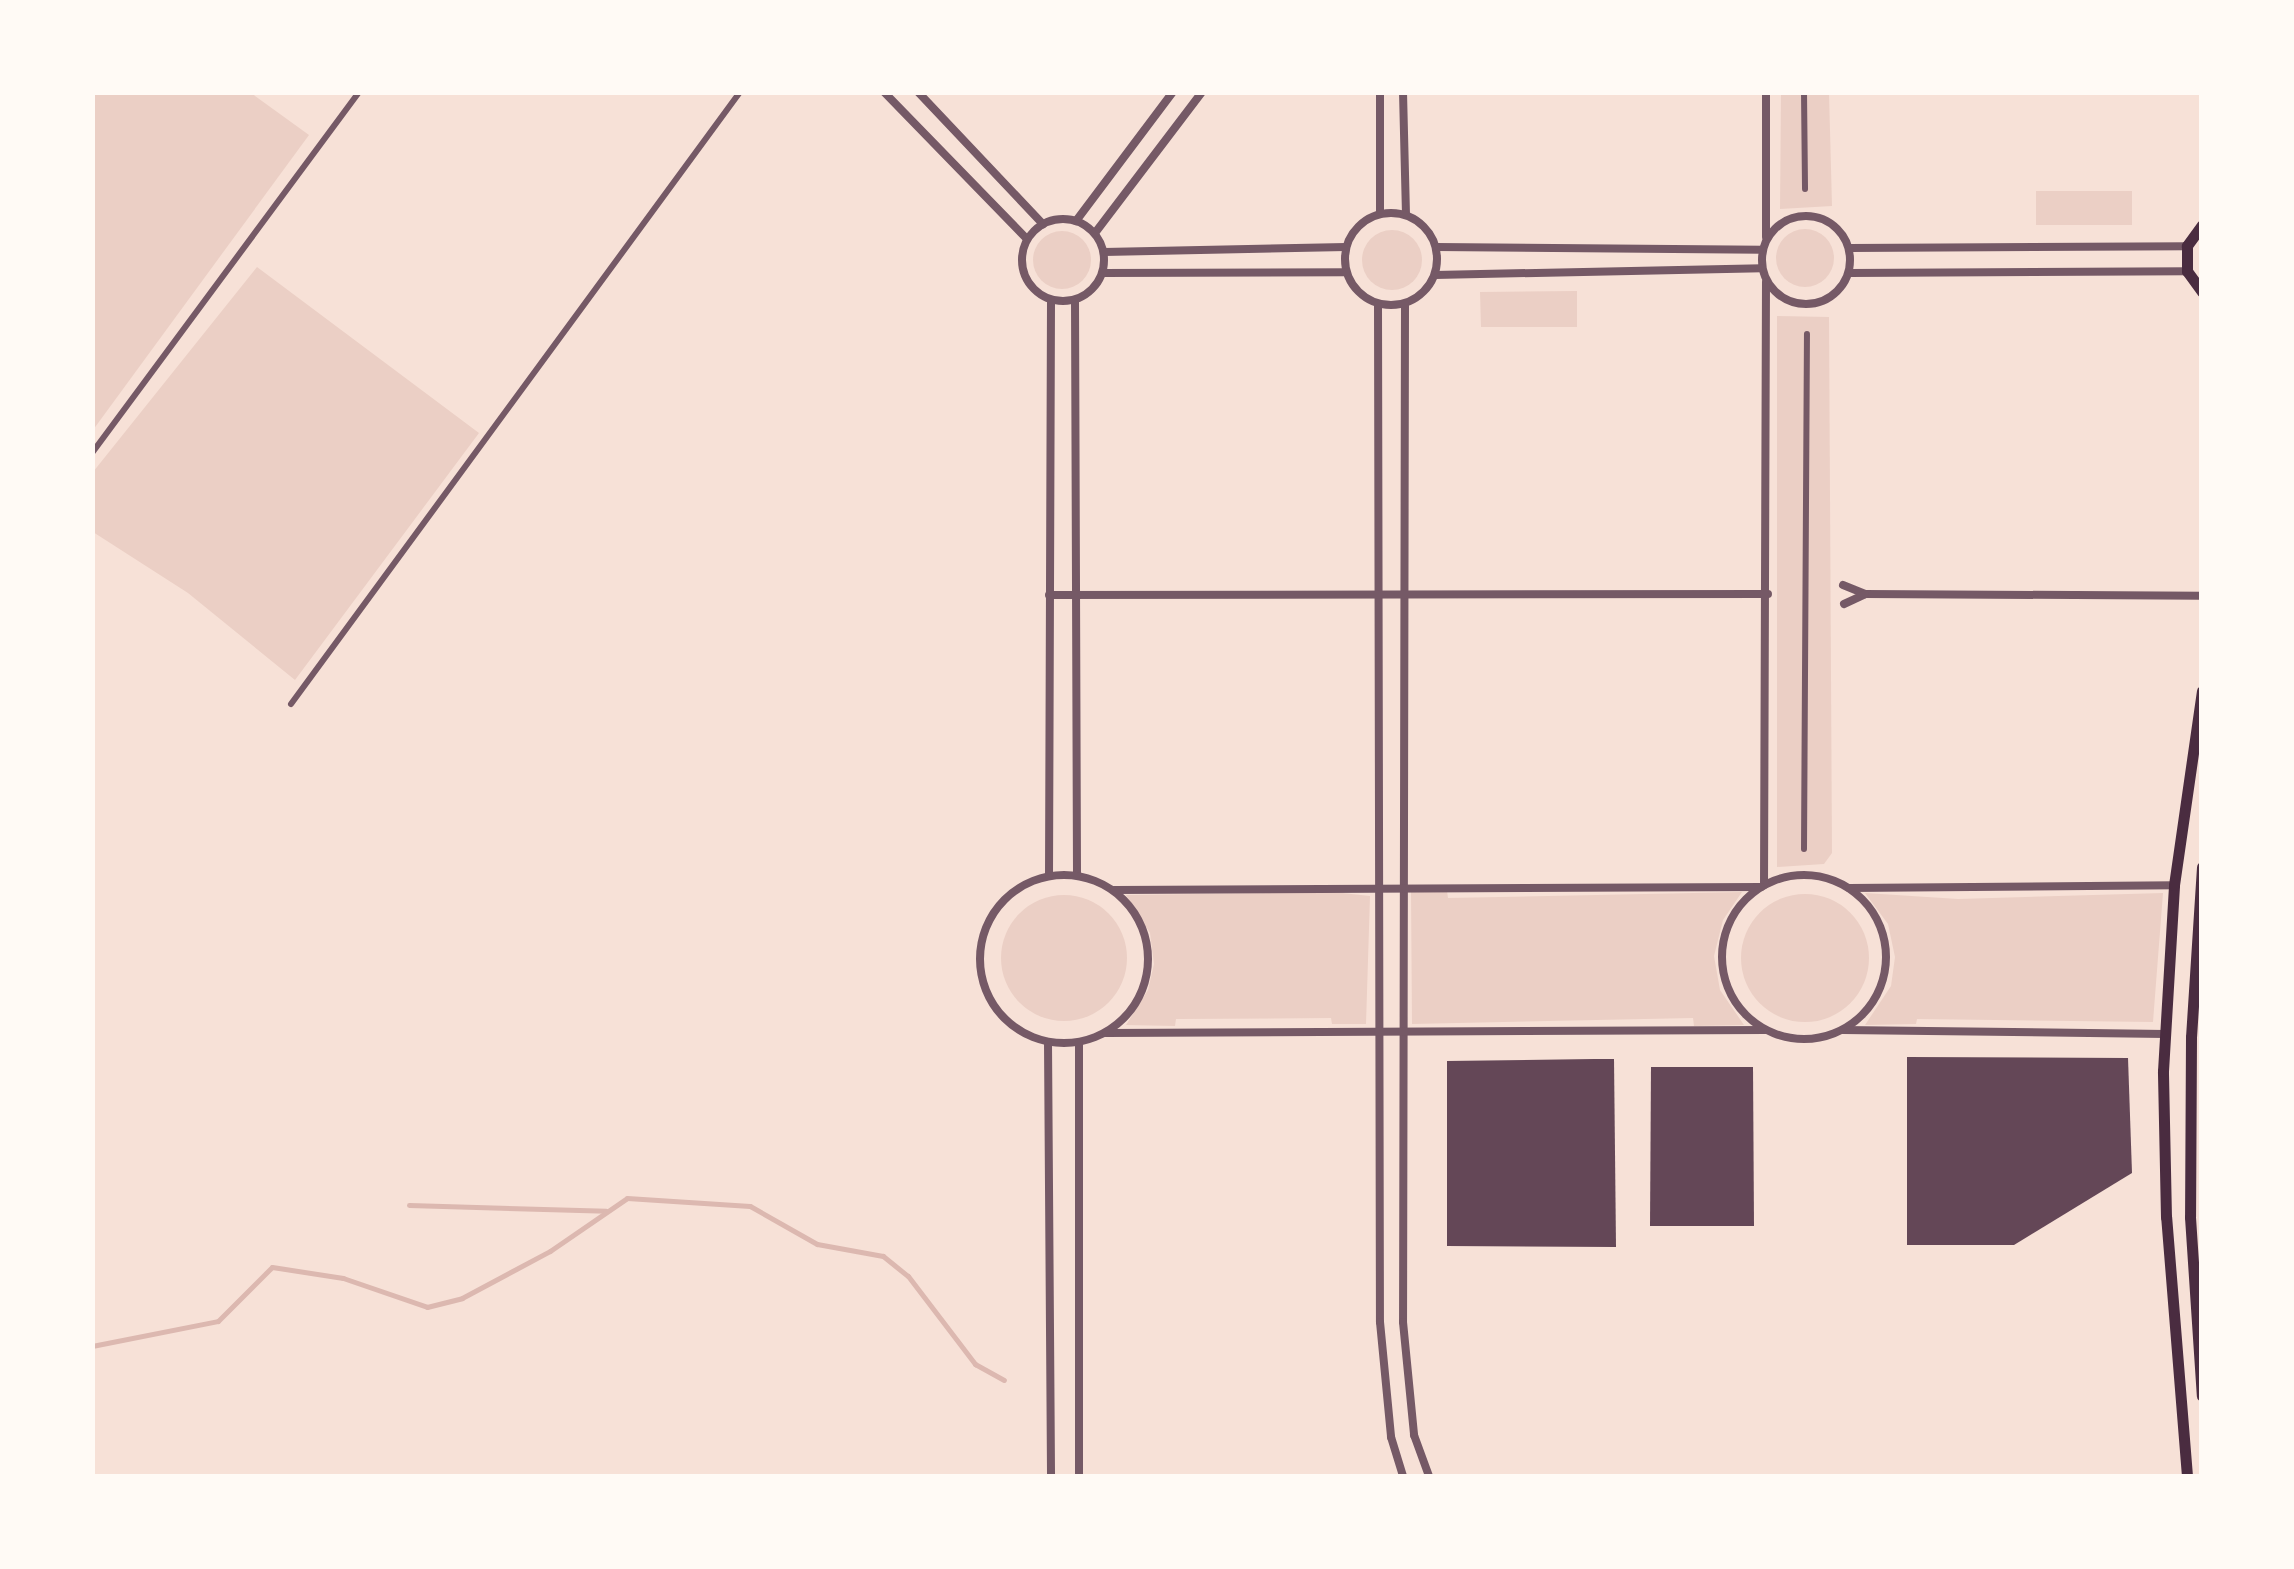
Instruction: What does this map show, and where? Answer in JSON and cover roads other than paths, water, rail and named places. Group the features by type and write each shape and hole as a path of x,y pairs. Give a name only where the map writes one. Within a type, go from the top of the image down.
{"main road":[{"path":"2202,225 2187,246 2187,272 2202,292"},
{"path":"2188,1476 2166,1218 2164,1034 2174,885 2202,691"},
{"path":"2201,875 2190,1217 2202,1396"}],"street":[{"path":"92,454 359,92"},
{"path":"291,704 740,92"},
{"path":"884,92 1028,240"},
{"path":"918,92 1043,224"},
{"path":"1076,220 1173,92"},
{"path":"1095,233 1202,92"},
{"path":"1380,92 1380,214"},
{"path":"1403,92 1406,215"},
{"path":"1765,1030 1730,995 1722,947 1728,923 1762,886 1768,594 1766,282 1762,268 1766,237 1766,92"},
{"path":"1804,92 1805,188"},
{"path":"1435,275 1436,248 1430,233 1406,215 1380,214 1359,226 1346,247 1346,272 1364,297 1378,304 1404,304 1435,275 1762,268"},
{"path":"1766,237 1786,218 1819,216 1842,233 1849,248 1849,272 1824,300 1805,304 1783,298 1766,282"},
{"path":"1076,220 1095,233 1104,252 1103,273 1075,300 1051,300 1024,276 1028,240 1043,224 1076,220"},
{"path":"1849,248 2187,246"},
{"path":"1104,252 1346,247"},
{"path":"1436,248 1762,250"},
{"path":"1103,273 1346,272"},
{"path":"1849,272 2187,272"},
{"path":"1049,875 1051,300"},
{"path":"1075,300 1078,875"},
{"path":"1378,304 1383,1378 1403,1476"},
{"path":"1404,304 1405,1375 1414,1435 1429,1476"},
{"path":"1804,849 1806,334"},
{"path":"1844,586 1865,594 2199,592"},
{"path":"1049,595 1768,594"},
{"path":"1844,604 1865,594"},
{"path":"2164,1034 1843,1030 1806,1040 1765,1030 1106,1034 1080,1043 1048,1043 1020,1032 998,1013 984,987 980,958 985,929 999,904 1022,885 1049,875 1078,875 1114,890 1762,886 1812,875 1848,888 2174,885"},
{"path":"1843,1030 1870,1005 1885,972 1879,924 1848,888"},
{"path":"1106,1034 1136,1004 1149,964 1146,936 1114,890"},
{"path":"1048,1043 1052,1476"},
{"path":"1079,1476 1080,1043"}],"waterway":[{"path":"92,1346 218,1321 272,1267 343,1278 427,1307 462,1298 550,1251 627,1198 750,1206 817,1244 883,1256 908,1276 975,1364 1004,1380"},
{"path":"409,1205 606,1211"}]}
